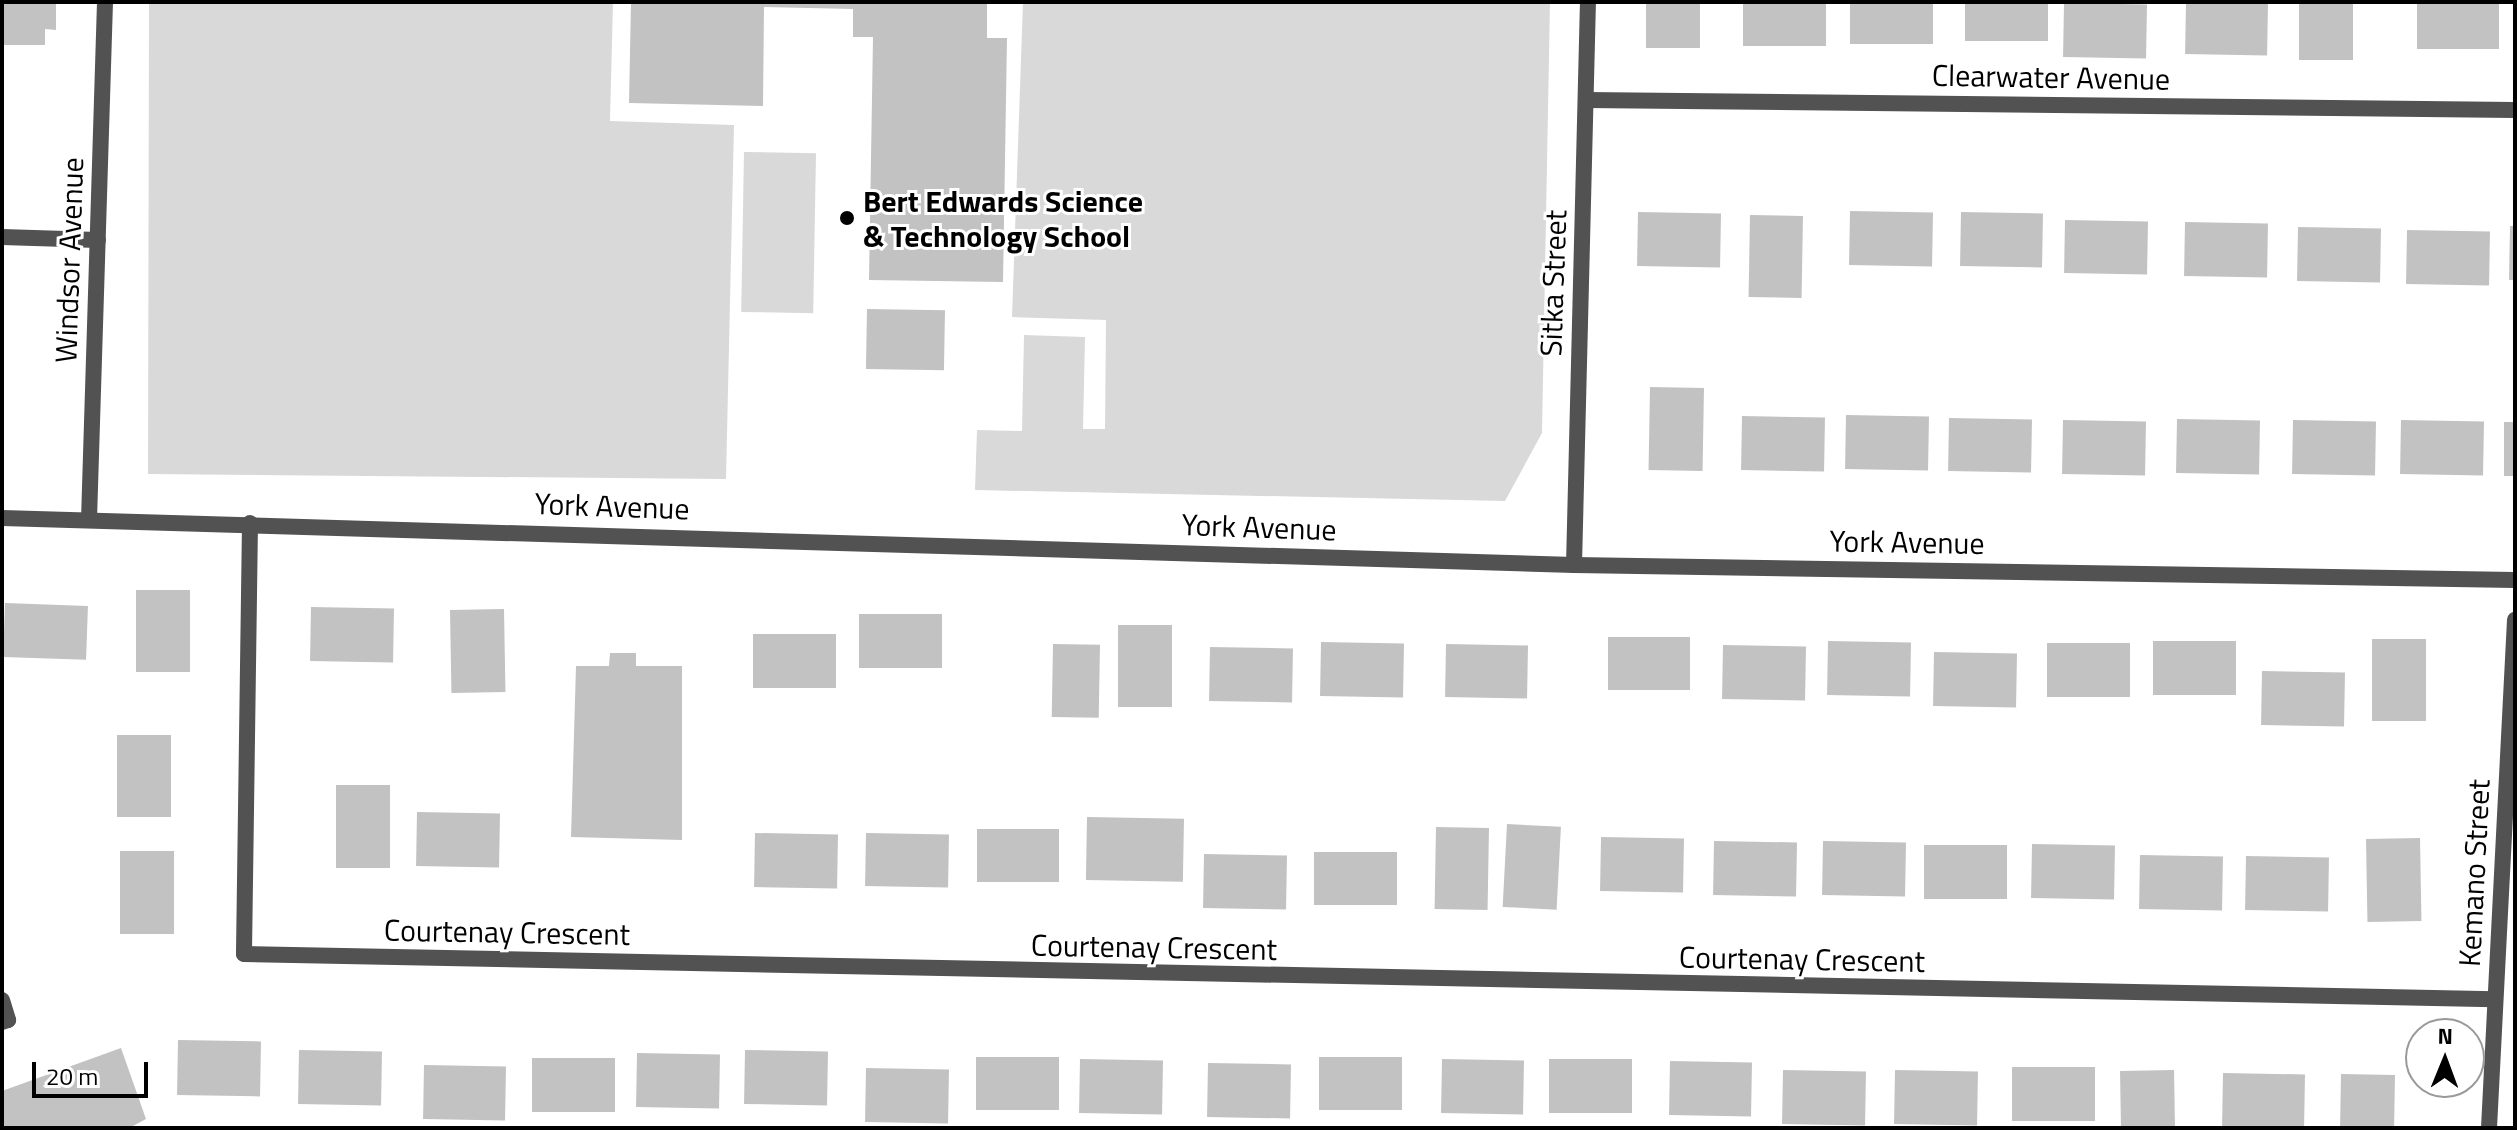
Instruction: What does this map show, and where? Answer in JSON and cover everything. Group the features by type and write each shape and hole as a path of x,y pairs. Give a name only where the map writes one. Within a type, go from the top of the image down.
{"street":[{"name":"Windsor Avenue","path":"89,520 105,2"},
{"name":"Sitka Street","path":"1574,565 1588,2"},
{"name":"Clearwater Avenue","path":"1586,100 2515,110"},
{"path":"2,237 98,240"},
{"name":"York Avenue","path":"2,518 250,523 1574,565 2515,580"},
{"name":"Courtenay Crescent","path":"250,523 244,954 2495,999"},
{"name":"Kemano Street","path":"2489,1128 2515,620"},
{"path":"2,1000 8,1020 2,1022"}],"shaded area":[{"path":"149,2 613,2 610,121 734,125 726,479 148,474"},
{"path":"1023,2 1550,2 1542,433 1505,501 975,490 977,430 1022,431 1024,335 1085,337 1083,429 1105,429 1106,320 1012,317"},
{"path":"744,152 816,153 813,313 741,312"}],"building":[{"path":"2,2 56,2 56,30 45,29 45,45 2,45"},
{"path":"631,2 987,2 987,38 1007,38 1003,282 869,280 873,37 853,37 853,9 764,7 763,106 629,103"},
{"path":"1646,2 1700,2 1700,48 1646,48"},
{"path":"1743,2 1826,2 1826,46 1743,46"},
{"path":"1850,2 1933,2 1933,44 1850,44"},
{"path":"1965,2 2048,2 2048,41 1965,41"},
{"path":"2186,2 2268,3 2267,55 2185,54"},
{"path":"2299,2 2353,2 2353,60 2299,60"},
{"path":"2417,2 2499,2 2499,49 2417,49"},
{"path":"2064,3 2147,4 2146,58 2063,57"},
{"path":"1850,211 1933,212 1932,266 1849,265"},
{"path":"1638,212 1721,213 1720,267 1637,266"},
{"path":"1961,212 2043,213 2042,267 1960,266"},
{"path":"1750,215 1803,216 1802,298 1749,297"},
{"path":"2065,220 2148,221 2147,274 2064,273"},
{"path":"2185,222 2268,223 2267,277 2184,276"},
{"path":"2510,226 2515,226 2515,280 2509,280"},
{"path":"2298,227 2381,228 2380,282 2297,281"},
{"path":"2407,230 2490,231 2489,285 2406,284"},
{"path":"867,309 945,310 944,370 866,369"},
{"path":"1650,387 1704,388 1703,471 1649,470"},
{"path":"1846,415 1929,416 1928,470 1845,469"},
{"path":"1742,416 1825,417 1824,471 1741,470"},
{"path":"1949,418 2032,419 2031,472 1948,471"},
{"path":"2177,419 2260,420 2259,474 2176,473"},
{"path":"2063,420 2146,421 2145,475 2062,474"},
{"path":"2293,420 2376,421 2375,475 2292,474"},
{"path":"2401,420 2484,421 2483,475 2400,474"},
{"path":"2504,422 2515,422 2515,476 2504,476"},
{"path":"136,590 190,590 190,672 136,672"},
{"path":"5,603 88,606 86,660 3,657"},
{"path":"311,607 394,608 393,662 310,661"},
{"path":"504,609 505,692 451,693 450,610"},
{"path":"859,614 942,614 942,668 859,668"},
{"path":"1118,625 1172,625 1172,707 1118,707"},
{"path":"753,634 836,634 836,688 753,688"},
{"path":"1608,637 1690,637 1690,690 1608,690"},
{"path":"2372,639 2426,639 2426,721 2372,721"},
{"path":"1828,641 1911,642 1910,696 1827,695"},
{"path":"2153,641 2236,641 2236,695 2153,695"},
{"path":"1321,642 1404,643 1403,697 1320,696"},
{"path":"2047,643 2130,643 2130,697 2047,697"},
{"path":"1053,644 1100,645 1099,718 1052,717"},
{"path":"1446,644 1528,645 1527,698 1445,697"},
{"path":"1723,645 1806,646 1805,700 1722,699"},
{"path":"1210,647 1293,648 1292,702 1209,701"},
{"path":"1934,652 2017,653 2016,707 1933,706"},
{"path":"610,653 636,653 636,666 682,666 682,840 571,837 576,666 609,666"},
{"path":"2262,671 2345,672 2344,726 2261,725"},
{"path":"117,735 171,735 171,817 117,817"},
{"path":"336,785 390,785 390,868 336,868"},
{"path":"417,812 500,813 499,867 416,866"},
{"path":"1087,817 1184,819 1183,882 1086,880"},
{"path":"1507,824 1561,827 1557,910 1503,907"},
{"path":"1436,827 1489,828 1488,910 1435,909"},
{"path":"977,829 1059,829 1059,882 977,882"},
{"path":"755,833 838,834 837,888 754,887"},
{"path":"866,833 949,834 948,887 865,886"},
{"path":"1601,837 1684,838 1683,892 1600,891"},
{"path":"2420,838 2421,921 2367,922 2366,839"},
{"path":"1714,841 1797,842 1796,896 1713,895"},
{"path":"1823,841 1906,842 1905,896 1822,895"},
{"path":"2032,844 2115,845 2114,899 2031,898"},
{"path":"1924,845 2007,845 2007,899 1924,899"},
{"path":"120,851 174,851 174,934 120,934"},
{"path":"1314,852 1397,852 1397,905 1314,905"},
{"path":"1204,854 1287,855 1286,909 1203,908"},
{"path":"2140,855 2223,856 2222,910 2139,909"},
{"path":"2246,856 2329,857 2328,911 2245,910"},
{"path":"178,1040 261,1041 260,1096 177,1095"},
{"path":"121,1048 146,1119 129,1128 2,1128 2,1091"},
{"path":"299,1050 382,1051 381,1105 298,1104"},
{"path":"745,1050 828,1051 827,1105 744,1104"},
{"path":"637,1053 720,1054 719,1108 636,1107"},
{"path":"976,1057 1059,1057 1059,1110 976,1110"},
{"path":"1319,1057 1402,1057 1402,1110 1319,1110"},
{"path":"532,1058 615,1058 615,1112 532,1112"},
{"path":"1080,1059 1163,1060 1162,1114 1079,1113"},
{"path":"1442,1059 1524,1060 1523,1114 1441,1113"},
{"path":"1549,1059 1632,1059 1632,1113 1549,1113"},
{"path":"1670,1061 1752,1062 1751,1116 1669,1115"},
{"path":"1208,1063 1291,1064 1290,1118 1207,1117"},
{"path":"424,1065 506,1066 505,1120 423,1119"},
{"path":"2012,1067 2095,1067 2095,1121 2012,1121"},
{"path":"866,1068 949,1069 948,1123 865,1122"},
{"path":"1783,1070 1866,1071 1865,1125 1782,1124"},
{"path":"1895,1070 1978,1071 1977,1125 1894,1124"},
{"path":"2174,1070 2175,1128 2121,1128 2120,1071"},
{"path":"2223,1073 2305,1074 2304,1128 2222,1127"},
{"path":"2341,1074 2395,1075 2394,1128 2340,1128"}],"place":[{"name":"Bert Edwards Science & Technology School","path":"847,218"}]}
